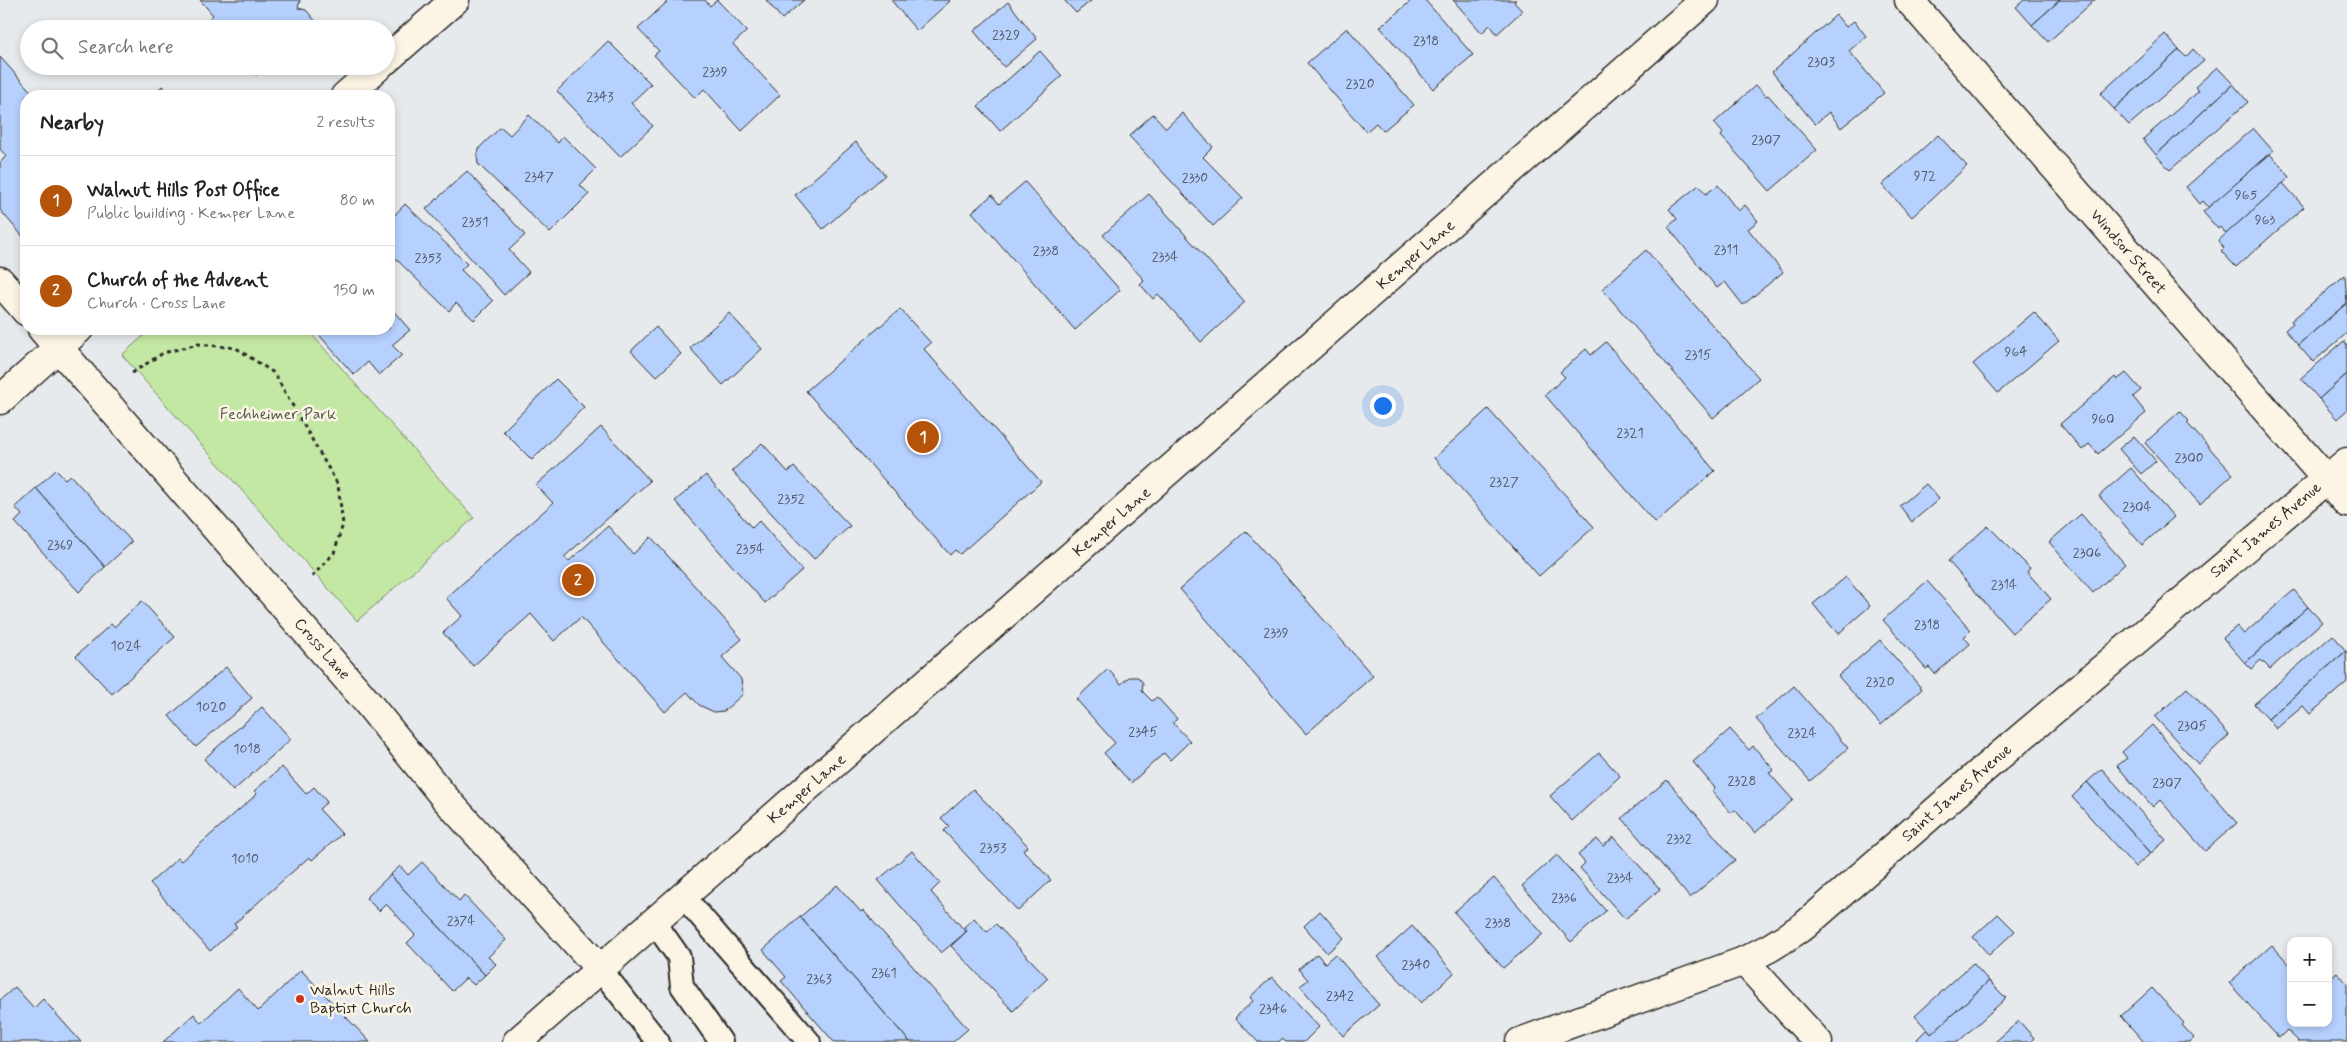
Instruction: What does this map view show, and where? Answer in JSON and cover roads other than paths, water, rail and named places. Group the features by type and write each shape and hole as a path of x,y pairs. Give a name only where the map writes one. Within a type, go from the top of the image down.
{"street":[{"path":"395,52 455,0"},
{"name":"Kemper Lane","path":"517,1042 1706,0"},
{"name":"Windsor Street","path":"1909,0 2347,503"},
{"path":"352,90 369,75"},
{"path":"0,281 20,303"},
{"path":"0,400 50,338"},
{"name":"Cross Lane","path":"50,338 362,696 444,797 601,970"},
{"name":"Saint James Avenue","path":"1520,1042 1744,961 1771,947 1804,926 2000,755 2347,462"},
{"path":"1744,961 1818,1042"}],"lane":[{"path":"684,897 809,1042"},
{"path":"654,922 680,957 682,986 721,1042"},
{"path":"601,970 658,1042"}],"place":[{"name":"Walnut Hills Post Office","path":"923,437"},
{"name":"Church of the Advent","path":"578,580"},
{"name":"Walnut Hills Baptist Church","path":"300,999"}],"park label":[{"name":"Fechheimer Park","path":"278,414"}]}
